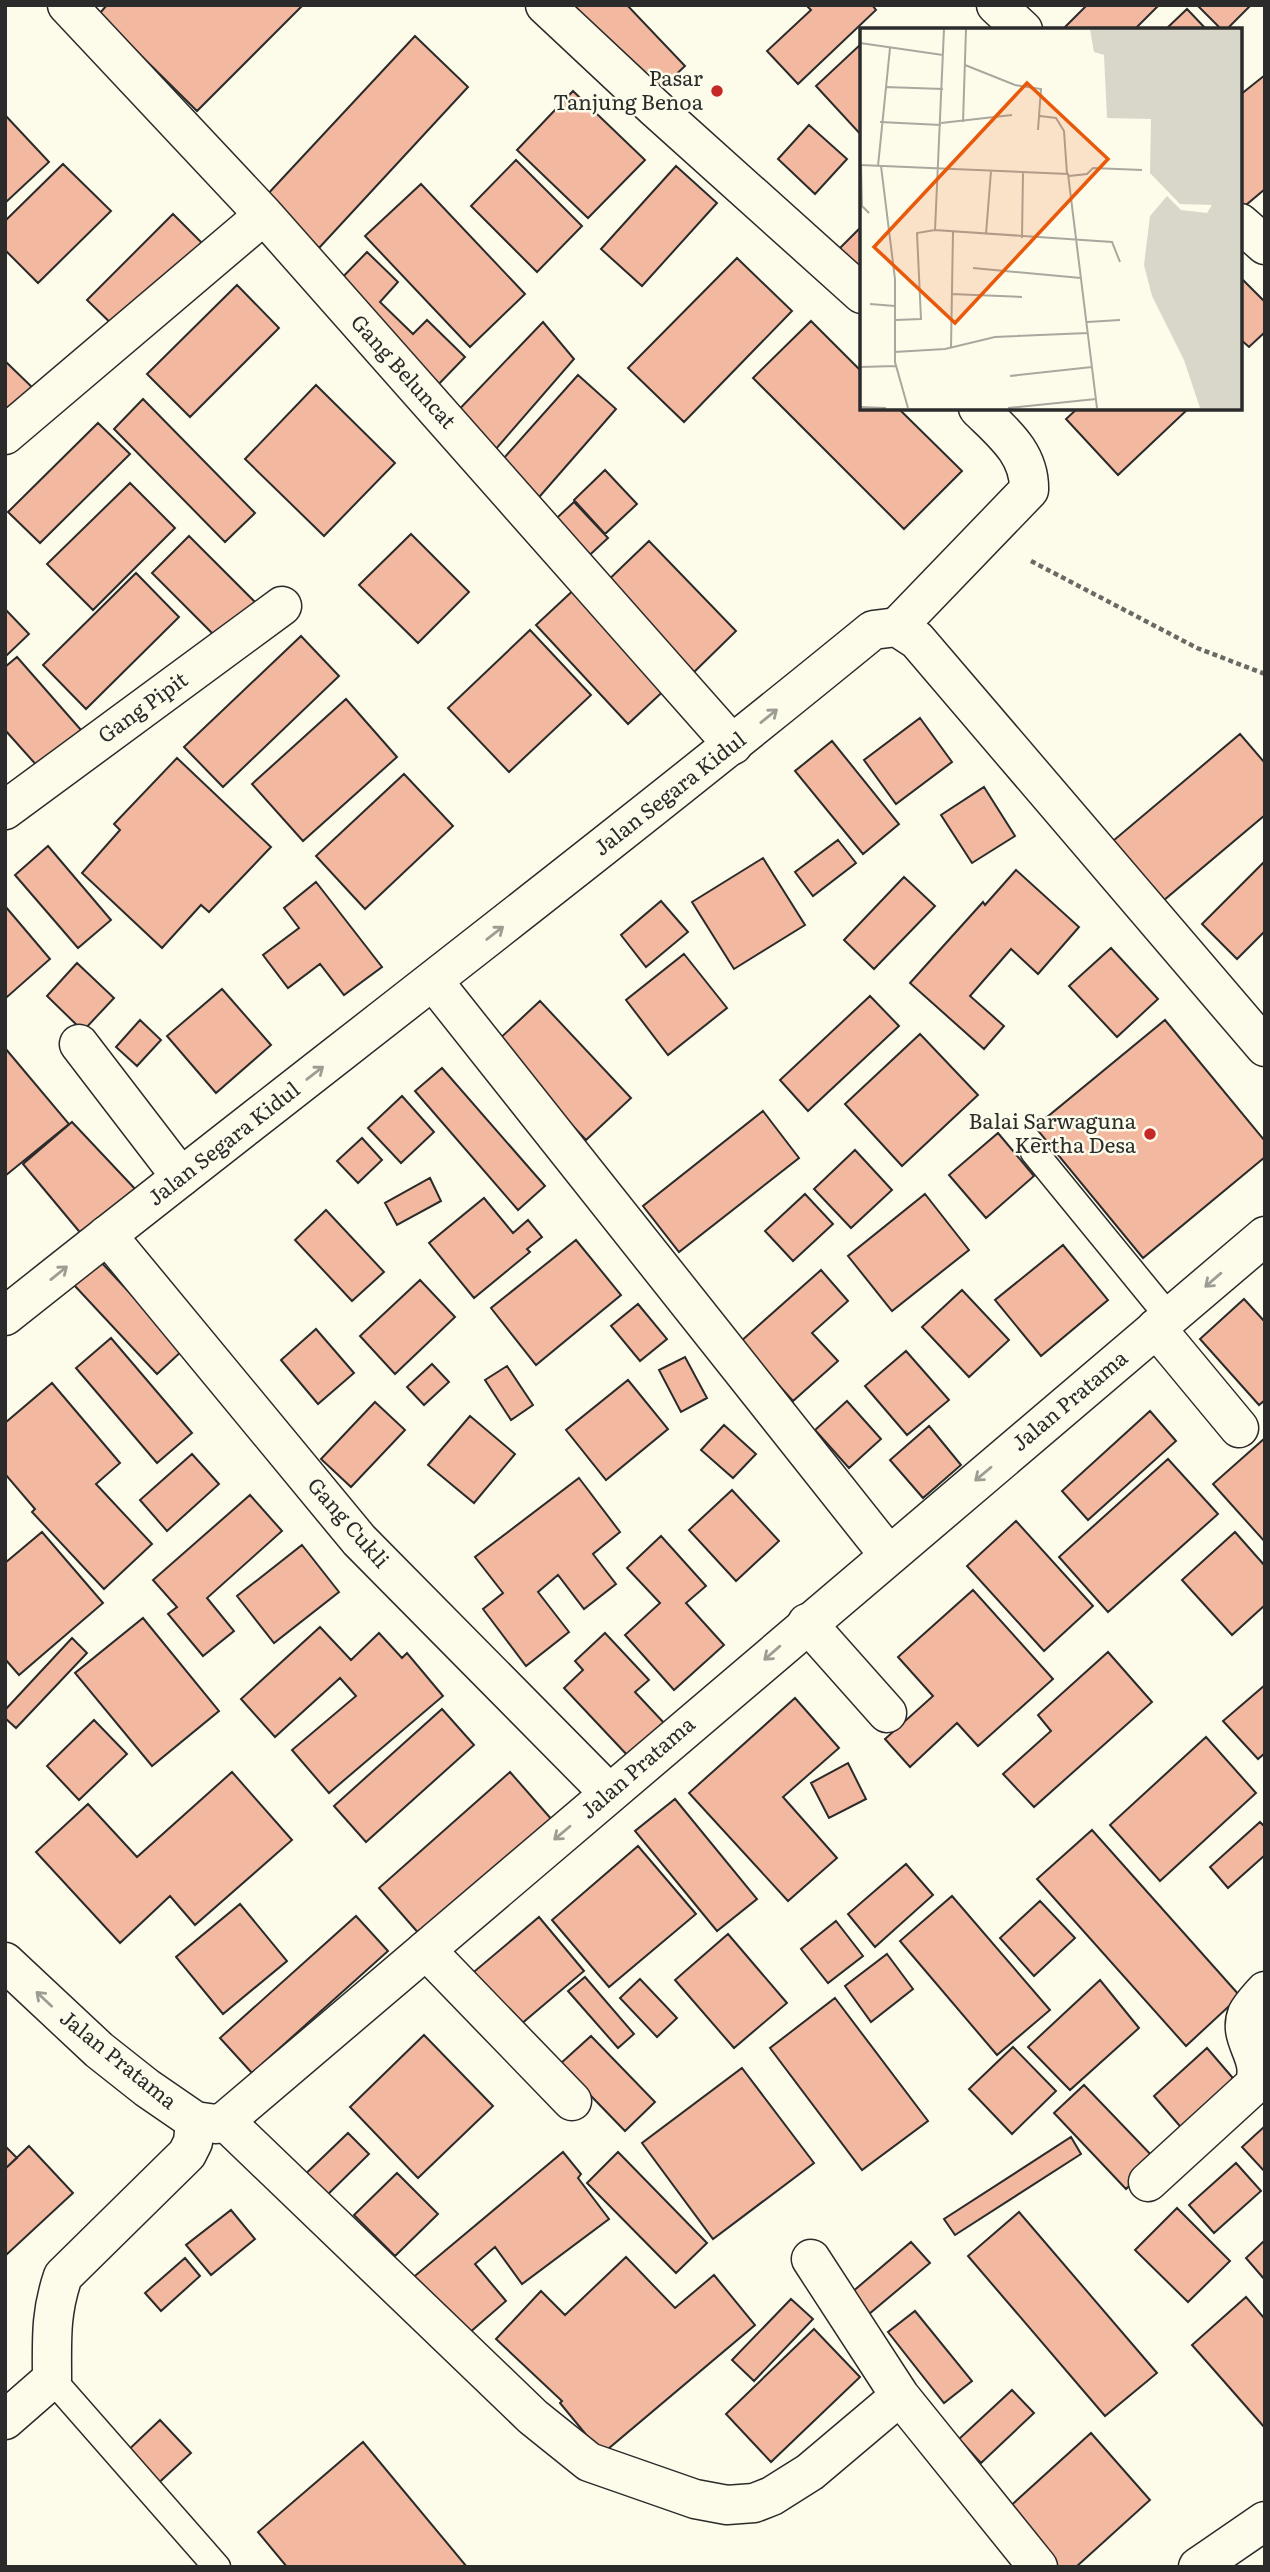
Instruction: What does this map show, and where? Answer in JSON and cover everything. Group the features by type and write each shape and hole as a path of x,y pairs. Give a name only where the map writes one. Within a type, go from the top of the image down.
{"street":[{"name":"Gang Beluncat","path":"67,5 264,215 733,745"},
{"path":"545,5 860,293"},
{"path":"996,5 1021,28"},
{"path":"5,435 264,215"},
{"path":"1242,225 1265,245"},
{"path":"980,410 1023,456 1030,479 1029,490 897,627 917,640 1265,1047"},
{"name":"Gang Pipit","path":"5,810 282,606"},
{"name":"Jalan Segara Kidul","path":"5,1316 434,982 873,631 897,627"},
{"path":"434,982 888,1554"},
{"path":"79,1044 181,1177"},
{"name":"Gang Cukli","path":"107,1235 359,1540 610,1793"},
{"name":"Jalan Pratama","path":"5,1962 99,2050 146,2088 210,2121 426,1950 888,1554 1261,1241"},
{"path":"1163,1323 1239,1428"},
{"path":"807,1623 887,1713"},
{"path":"426,1950 572,2101"},
{"path":"1149,2182 1254,2085 1258,2074 1245,2033 1245,2022 1248,2011 1265,1992"},
{"path":"5,2420 52,2379 51,2324 55,2299 63,2276 187,2154 192,2142 210,2121 533,2417 589,2462 695,2499 727,2505 754,2503 772,2496 810,2472 900,2396"},
{"path":"811,2259 900,2396 1038,2567"},
{"path":"1198,2567 1265,2522"}],"lane":[{"path":"1034,1152 1163,1323"},
{"path":"52,2379 217,2567"}],"path":[{"path":"984,536 1197,648 1265,674"}],"building":[{"path":"107,5 303,5 197,111 99,14"},
{"path":"566,5 627,5 685,66 651,98"},
{"path":"806,5 872,5 876,10 798,84 767,51 811,10"},
{"path":"1087,5 1159,5 1136,28 1064,28"},
{"path":"1197,5 1251,5 1228,28 1220,28"},
{"path":"1187,9 1205,28 1167,28"},
{"path":"415,36 468,87 319,248 265,197"},
{"path":"860,45 860,134 816,86"},
{"path":"1265,75 1265,189 1242,208 1242,93"},
{"path":"573,91 645,160 588,218 517,150"},
{"path":"5,115 49,162 5,203"},
{"path":"809,125 847,159 815,194 778,159"},
{"path":"516,160 582,226 537,272 471,206"},
{"path":"63,164 111,211 38,283 5,250 5,221"},
{"path":"676,166 717,203 642,286 601,249"},
{"path":"421,184 525,294 470,347 365,236"},
{"path":"173,214 207,248 121,333 87,300"},
{"path":"860,228 860,281 829,259"},
{"path":"367,252 398,282 380,302 413,334 427,320 465,357 433,390 334,286"},
{"path":"737,258 792,311 684,422 628,368"},
{"path":"1242,279 1265,302 1265,332 1249,347 1242,341"},
{"path":"237,285 279,328 190,417 147,374"},
{"path":"811,321 860,370 860,410 900,410 962,471 904,529 753,378"},
{"path":"543,322 574,359 488,458 449,420"},
{"path":"5,361 36,391 5,421"},
{"path":"578,375 616,409 534,503 495,468"},
{"path":"316,385 395,463 324,536 245,459"},
{"path":"143,399 255,513 225,542 114,429"},
{"path":"1076,410 1187,410 1118,475 1066,419"},
{"path":"98,423 130,454 40,543 8,512"},
{"path":"605,470 637,504 605,534 574,500"},
{"path":"130,483 175,528 93,610 47,564"},
{"path":"574,502 608,538 580,564 546,528"},
{"path":"411,534 469,592 418,643 359,585"},
{"path":"189,536 257,604 220,641 152,573"},
{"path":"649,541 736,631 689,677 601,587"},
{"path":"136,573 179,617 86,709 43,665"},
{"path":"579,585 671,684 628,724 536,625"},
{"path":"5,609 29,634 5,657"},
{"path":"530,630 591,695 509,772 448,708"},
{"path":"301,636 339,676 223,787 184,747"},
{"path":"17,657 81,730 39,768 5,730 5,667"},
{"path":"346,699 397,757 303,841 252,784"},
{"path":"920,718 952,762 896,804 864,760"},
{"path":"1240,734 1265,763 1265,815 1151,911 1101,851"},
{"path":"832,741 899,824 863,854 795,771"},
{"path":"177,758 271,847 209,912 201,905 162,948 82,873 120,830 114,824"},
{"path":"404,774 453,826 365,909 316,856"},
{"path":"984,787 1015,836 972,863 941,815"},
{"path":"838,840 856,863 813,896 795,872"},
{"path":"48,846 111,920 78,948 15,875"},
{"path":"763,858 805,925 734,969 692,902"},
{"path":"1265,861 1265,931 1237,959 1202,924"},
{"path":"1016,870 1079,927 1038,974 1011,949 970,996 1004,1026 984,1049 910,983 983,902 985,905"},
{"path":"904,877 935,906 874,969 844,940"},
{"path":"316,882 382,967 344,995 320,964 288,988 263,955 299,928 284,908"},
{"path":"661,901 688,932 646,967 621,935"},
{"path":"5,906 50,959 7,997 5,995"},
{"path":"1111,948 1158,999 1117,1037 1069,986"},
{"path":"684,954 727,1008 668,1055 626,1000"},
{"path":"77,963 114,998 83,1031 47,996"},
{"path":"222,989 271,1045 216,1093 167,1036"},
{"path":"870,996 899,1026 808,1111 780,1080"},
{"path":"540,1001 631,1098 586,1140 495,1043"},
{"path":"140,1020 161,1040 137,1066 116,1047"},
{"name":"Balai Sarwaguna Kertha Desa","path":"1165,1020 1265,1141 1265,1157 1143,1258 1035,1127"},
{"path":"920,1034 978,1095 902,1166 845,1104"},
{"path":"5,1048 69,1124 5,1176"},
{"path":"442,1068 545,1186 518,1210 415,1091"},
{"path":"402,1096 434,1132 401,1163 368,1128"},
{"path":"763,1111 799,1158 679,1252 643,1206"},
{"path":"72,1122 137,1191 83,1236 23,1164"},
{"path":"998,1133 1034,1176 986,1218 949,1175"},
{"path":"362,1138 382,1160 358,1183 337,1161"},
{"path":"855,1150 892,1190 851,1228 814,1189"},
{"path":"430,1178 441,1201 397,1225 385,1203"},
{"path":"805,1194 833,1224 793,1261 765,1231"},
{"path":"925,1194 969,1250 892,1311 848,1256"},
{"path":"484,1198 513,1233 528,1220 542,1237 527,1249 530,1252 474,1298 429,1243"},
{"path":"326,1210 384,1272 352,1301 295,1240"},
{"path":"576,1240 621,1295 536,1365 491,1308"},
{"path":"1063,1245 1108,1300 1041,1356 995,1300"},
{"path":"100,1261 183,1350 157,1374 74,1285"},
{"path":"821,1270 848,1301 812,1333 838,1361 793,1401 740,1342"},
{"path":"420,1280 455,1317 395,1374 360,1336"},
{"path":"962,1290 1009,1340 969,1377 922,1327"},
{"path":"1244,1299 1265,1322 1265,1400 1259,1405 1200,1339"},
{"path":"638,1304 667,1339 640,1361 611,1326"},
{"path":"316,1329 354,1373 318,1404 281,1360"},
{"path":"111,1338 192,1433 157,1463 76,1368"},
{"path":"906,1351 949,1400 907,1435 865,1386"},
{"path":"685,1357 707,1398 681,1412 659,1370"},
{"path":"432,1364 449,1382 424,1405 407,1387"},
{"path":"507,1366 533,1405 511,1420 485,1380"},
{"path":"628,1380 668,1429 606,1480 566,1430"},
{"path":"52,1383 120,1463 96,1484 152,1544 104,1589 32,1512 35,1509 5,1474 5,1423"},
{"path":"847,1401 881,1439 849,1468 815,1430"},
{"path":"375,1402 405,1430 351,1487 321,1459"},
{"path":"1150,1411 1176,1441 1088,1520 1062,1491"},
{"path":"470,1416 515,1454 474,1503 428,1465"},
{"path":"724,1425 756,1454 733,1478 701,1450"},
{"path":"929,1426 961,1465 923,1498 890,1460"},
{"path":"1265,1438 1265,1542 1213,1484"},
{"path":"192,1454 219,1484 167,1531 140,1500"},
{"path":"1168,1459 1218,1514 1108,1612 1059,1557"},
{"path":"579,1478 620,1532 593,1554 616,1584 584,1609 558,1575 538,1592 569,1632 526,1666 483,1609 503,1593 475,1557"},
{"path":"732,1490 779,1541 736,1581 689,1530"},
{"path":"250,1495 282,1531 207,1598 234,1631 203,1656 168,1614 177,1607 153,1580"},
{"path":"1016,1521 1093,1606 1044,1651 967,1566"},
{"path":"42,1532 103,1603 19,1675 5,1659 5,1563"},
{"path":"1235,1532 1265,1566 1265,1605 1232,1635 1182,1580"},
{"path":"661,1536 706,1586 686,1603 724,1645 674,1690 625,1635 660,1603 627,1568"},
{"path":"302,1545 339,1592 274,1643 237,1596"},
{"path":"973,1590 1053,1679 978,1746 957,1723 910,1767 885,1739 933,1696 898,1657"},
{"path":"143,1618 219,1711 152,1766 75,1673"},
{"path":"320,1627 351,1660 379,1633 402,1658 407,1653 443,1696 329,1793 292,1750 356,1696 340,1678 275,1737 241,1699"},
{"path":"605,1633 649,1680 635,1692 665,1724 629,1757 564,1688 583,1670 575,1661"},
{"path":"72,1638 87,1653 16,1728 5,1718 5,1710"},
{"path":"1108,1652 1152,1702 1034,1807 1003,1774 1051,1731 1038,1715"},
{"path":"1265,1685 1265,1753 1258,1759 1223,1721"},
{"path":"795,1698 839,1748 783,1797 837,1858 788,1901 689,1793"},
{"path":"442,1709 474,1745 366,1842 334,1806"},
{"path":"94,1720 127,1754 79,1800 47,1766"},
{"path":"1206,1737 1256,1793 1160,1881 1110,1825"},
{"path":"848,1763 866,1799 829,1818 811,1783"},
{"path":"232,1772 292,1840 195,1925 170,1896 120,1943 36,1852 88,1804 137,1857"},
{"path":"510,1772 553,1821 421,1936 379,1888"},
{"path":"675,1799 757,1899 717,1931 635,1831"},
{"path":"1260,1822 1265,1827 1265,1855 1228,1888 1210,1867"},
{"path":"1092,1830 1240,1996 1186,2046 1037,1879"},
{"path":"638,1846 696,1914 609,1987 552,1920"},
{"path":"906,1864 933,1895 875,1947 848,1914"},
{"path":"952,1896 1050,2010 997,2055 900,1941"},
{"path":"1040,1901 1075,1938 1034,1976 1000,1938"},
{"path":"240,1904 287,1961 223,2014 176,1957"},
{"path":"356,1916 388,1951 252,2073 220,2038"},
{"path":"539,1917 584,1971 514,2030 469,1976"},
{"path":"836,1921 863,1956 828,1983 801,1949"},
{"path":"728,1934 787,2003 734,2048 675,1980"},
{"path":"887,1954 913,1989 871,2022 845,1986"},
{"path":"585,1977 634,2034 618,2048 568,1991"},
{"path":"640,1979 677,2018 657,2037 620,1998"},
{"path":"1100,1980 1139,2028 1070,2090 1028,2047"},
{"path":"835,1998 928,2121 862,2170 770,2048"},
{"path":"424,2035 493,2106 418,2178 350,2107"},
{"path":"591,2036 655,2102 625,2131 560,2064"},
{"path":"1013,2047 1056,2091 1012,2134 969,2089"},
{"path":"1207,2048 1238,2084 1185,2132 1154,2096"},
{"path":"742,2068 814,2163 713,2239 642,2143"},
{"path":"1084,2085 1156,2160 1126,2189 1054,2113"},
{"path":"1265,2126 1265,2172 1242,2147"},
{"path":"348,2133 369,2154 317,2205 296,2183"},
{"path":"1071,2137 1081,2154 955,2235 944,2219"},
{"path":"5,2146 17,2158 5,2169"},
{"path":"29,2146 73,2193 5,2256 5,2169"},
{"path":"563,2152 581,2174 578,2178 609,2219 522,2284 495,2247 475,2264 506,2301 461,2340 410,2280"},
{"path":"618,2152 707,2243 676,2273 587,2183"},
{"path":"1236,2163 1261,2191 1214,2233 1189,2205"},
{"path":"397,2173 438,2214 395,2256 354,2215"},
{"path":"1177,2208 1230,2261 1188,2302 1135,2250"},
{"path":"231,2210 255,2239 211,2275 186,2245"},
{"path":"1019,2212 1157,2373 1105,2416 968,2256"},
{"path":"1265,2240 1265,2280 1246,2258"},
{"path":"911,2242 930,2263 869,2314 851,2293"},
{"path":"626,2257 675,2308 714,2275 755,2325 602,2454 560,2403 562,2401 496,2339 541,2291 565,2315"},
{"path":"185,2258 200,2276 161,2311 145,2293"},
{"path":"1246,2297 1265,2319 1265,2428 1192,2345"},
{"path":"791,2299 813,2319 754,2381 732,2360"},
{"path":"915,2311 972,2381 944,2403 888,2332"},
{"path":"814,2329 860,2377 771,2462 726,2414"},
{"path":"1012,2390 1034,2413 981,2463 959,2439"},
{"path":"160,2420 191,2453 153,2488 122,2456"},
{"path":"1091,2433 1150,2500 1076,2567 1057,2567 1006,2510"},
{"path":"363,2442 467,2567 287,2567 258,2532"}],"place":[{"name":"Pasar Tanjung Benoa","path":"717,91"},
{"name":"Balai Sarwaguna Kertha Desa","path":"1150,1134"}]}
